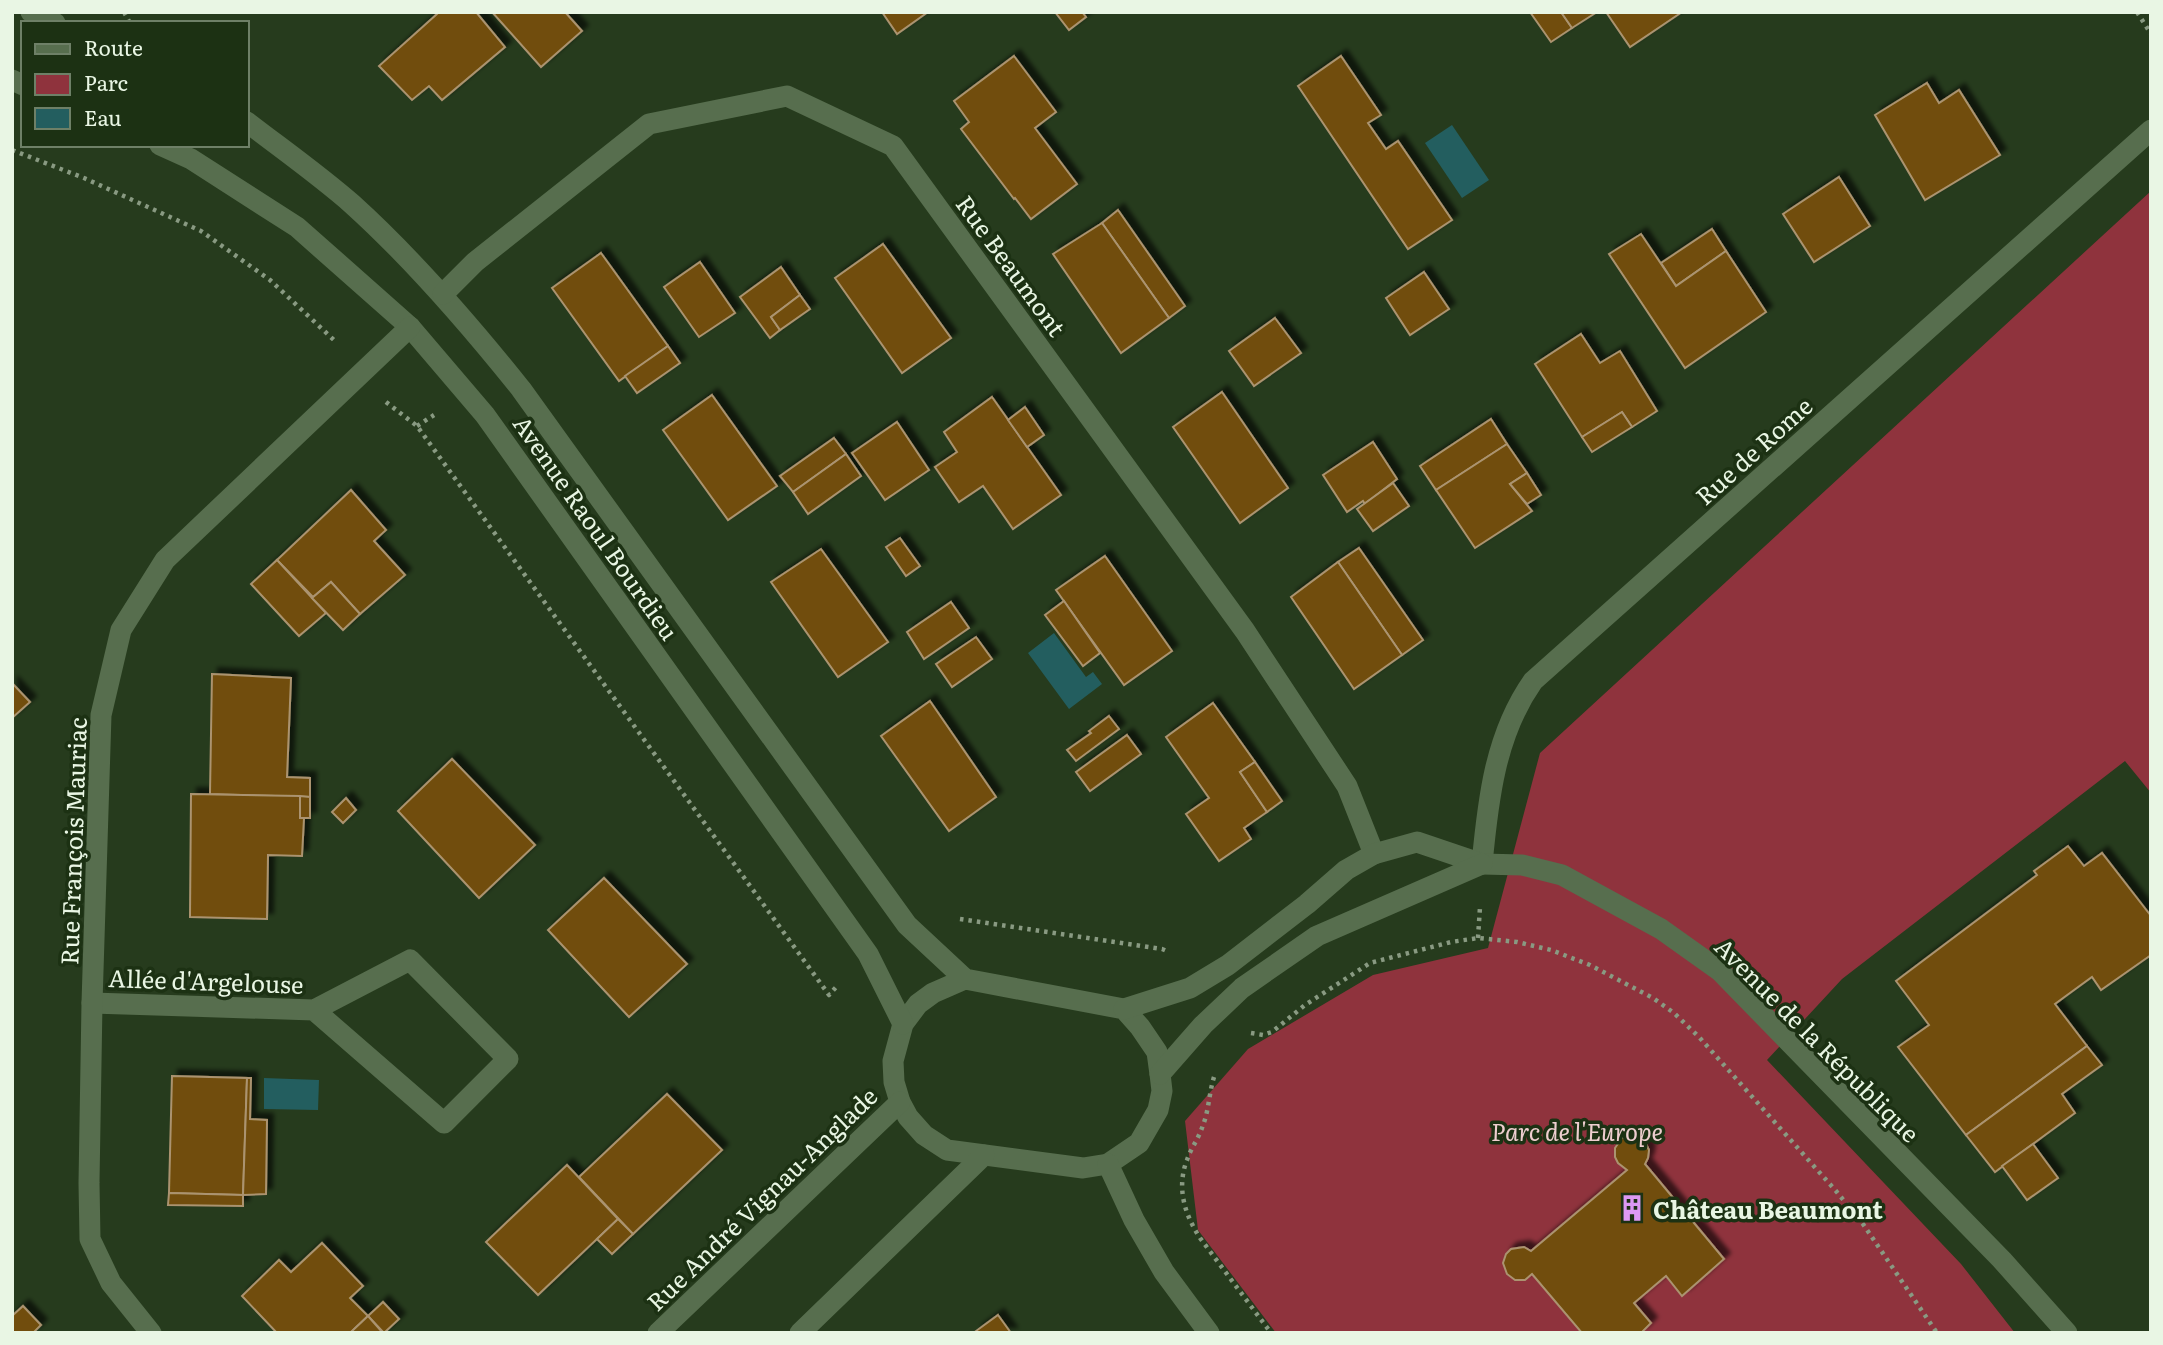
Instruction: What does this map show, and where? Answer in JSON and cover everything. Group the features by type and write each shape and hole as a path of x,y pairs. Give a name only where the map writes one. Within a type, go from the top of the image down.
{"street":[{"path":"31,12 51,21"},
{"name":"Rue Beaumont","path":"443,294 475,262 649,124 787,96 893,146 1245,631 1347,786 1374,854"},
{"name":"Avenue Raoul Bourdieu","path":"248,123 351,203 443,294 522,389 907,925 965,979"},
{"name":"Rue de Rome","path":"1482,864 1498,752 1519,701 1533,681 2151,130"},
{"name":"Avenue Raoul Bourdieu","path":"164,147 191,159 297,227 410,327 485,415 868,954 903,1024"},
{"name":"Rue François Mauriac","path":"150,1333 111,1283 90,1240 92,1003 101,715 121,630 165,560 410,327"},
{"name":"Avenue de la République","path":"1124,1009 1190,988 1204,980 1270,933 1346,870 1374,854 1417,842 1482,864 1522,865 1562,875 1661,929 1720,971 2002,1260 2067,1333"},
{"name":"Avenue de la République","path":"1160,1074 1203,1025 1242,988 1317,936 1482,864"},
{"name":"Allée d'Argelouse","path":"92,1003 314,1010 410,960 508,1059 444,1123 314,1010"},
{"path":"965,979 1124,1009 1157,1052 1162,1091 1158,1110 1139,1143 1108,1164 1083,1168 947,1150 923,1135 900,1102 894,1082 892,1060 903,1024 918,1004 933,993 965,979"},
{"name":"Rue André Vignau-Anglade","path":"658,1333 900,1102"},
{"path":"800,1333 984,1155"},
{"path":"1108,1164 1134,1220 1164,1272 1209,1333"}],"path":[{"path":"2137,12 2151,34"},
{"path":"12,150 84,177 201,231 270,281 335,340 380,398 417,426 829,995 868,954"},
{"path":"958,919 1162,949 1177,956 1204,980"},
{"path":"1222,1006 1244,1031 1256,1035 1272,1032 1305,1005 1370,963 1451,942 1478,938 1540,947 1590,965 1653,998 1674,1013 1699,1037 1863,1224 1937,1333"},
{"path":"1218,1068 1211,1085 1202,1129 1185,1163 1182,1201 1190,1223 1200,1238 1271,1333"}],"green space":[{"name":"Parc de l'Europe","path":"2151,191 2151,793 2125,761 1842,979 1767,1060 1961,1264 2015,1333 1276,1333 1198,1230 1185,1121 1248,1049 1373,975 1488,948 1540,753"}],"water":[{"path":"1452,125 1489,180 1462,198 1425,143"},
{"path":"1054,633 1086,677 1093,672 1102,684 1069,709 1028,653"},
{"path":"264,1078 319,1080 318,1110 264,1109"}],"building":[{"path":"436,12 476,12 505,47 442,100 429,86 412,100 379,66 437,14"},
{"path":"492,12 565,12 582,31 541,67"},
{"path":"882,12 928,12 897,34"},
{"path":"1055,12 1082,12 1086,17 1069,30"},
{"path":"1530,12 1561,12 1572,28 1551,42"},
{"path":"1561,12 1597,12 1572,28"},
{"path":"1606,12 1682,12 1630,47"},
{"path":"1014,56 1056,112 1035,128 1077,184 1031,219 961,129 969,122 954,101"},
{"path":"1341,56 1381,115 1368,123 1386,149 1398,141 1452,220 1408,249 1298,86"},
{"path":"1927,83 1939,103 1959,90 2000,155 1925,200 1875,115"},
{"path":"1839,177 1870,226 1814,262 1783,214"},
{"path":"1118,210 1185,306 1169,318 1102,223"},
{"path":"1102,223 1169,318 1121,353 1053,254"},
{"path":"1712,229 1726,251 1676,286 1661,263"},
{"path":"1641,234 1676,286 1726,251 1766,312 1685,368 1609,254"},
{"path":"883,244 951,338 902,373 835,278"},
{"path":"601,253 668,346 619,381 552,288"},
{"path":"700,262 735,313 699,337 664,287"},
{"path":"781,267 800,295 771,317 780,330 770,338 740,297"},
{"path":"1424,272 1449,309 1410,335 1386,298"},
{"path":"800,295 810,309 780,330 771,317"},
{"path":"1275,318 1301,353 1254,386 1229,351"},
{"path":"1581,334 1600,363 1620,351 1657,411 1632,427 1622,412 1582,437 1535,364"},
{"path":"668,346 680,363 637,393 625,376"},
{"path":"1222,392 1288,488 1240,523 1173,427"},
{"path":"712,395 777,486 728,520 663,430"},
{"path":"992,397 1061,495 1013,529 983,486 959,502 935,467 957,452 944,432"},
{"path":"1025,407 1044,435 1027,447 1008,420"},
{"path":"1622,412 1632,427 1592,452 1582,437"},
{"path":"1491,419 1507,444 1436,490 1420,466"},
{"path":"897,422 929,470 885,500 852,453"},
{"path":"834,438 846,454 793,492 780,476"},
{"path":"1373,442 1397,479 1365,504 1363,501 1347,512 1323,475"},
{"path":"1507,444 1527,473 1510,484 1532,511 1475,548 1436,490"},
{"path":"846,454 861,476 808,514 793,492"},
{"path":"1527,473 1541,495 1527,504 1510,484"},
{"path":"1393,483 1409,506 1373,531 1357,509"},
{"path":"351,490 386,530 374,541 405,575 360,614 331,582 313,597 277,560"},
{"path":"900,538 920,566 906,576 886,547"},
{"path":"1359,548 1423,640 1402,655 1338,562"},
{"path":"821,549 888,642 838,677 771,582"},
{"path":"1105,556 1172,651 1124,685 1056,590"},
{"path":"277,560 326,613 299,636 251,584"},
{"path":"1338,562 1402,655 1354,689 1291,597"},
{"path":"331,582 360,614 343,630 312,598"},
{"path":"1064,601 1100,653 1083,666 1045,615"},
{"path":"951,602 969,628 924,659 907,632"},
{"path":"976,637 992,659 952,687 936,664"},
{"path":"212,674 291,678 287,777 310,778 310,797 210,794"},
{"path":"12,683 30,702 12,718"},
{"path":"930,701 996,797 949,831 881,736"},
{"path":"1213,703 1255,762 1240,772 1267,812 1244,828 1251,839 1219,861 1186,814 1209,798 1166,737"},
{"path":"1109,716 1119,729 1076,761 1067,750"},
{"path":"1127,735 1141,754 1090,791 1076,772"},
{"path":"452,759 535,845 479,898 398,811"},
{"path":"1255,762 1282,801 1267,812 1240,772"},
{"path":"191,794 300,796 300,818 304,818 302,856 268,855 267,919 190,917"},
{"path":"300,796 310,797 310,818 300,818"},
{"path":"346,798 356,810 343,823 332,812"},
{"path":"2068,846 2084,866 2102,853 2151,916 2151,955 2101,990 2092,977 2055,1004 2087,1046 1966,1135 1898,1047 1929,1025 1896,981 2037,875 2034,871"},
{"path":"604,878 687,964 629,1017 548,930"},
{"path":"2087,1046 2102,1065 2062,1094 2075,1113 1995,1172 1966,1135"},
{"path":"172,1076 247,1078 243,1195 169,1193"},
{"path":"247,1078 251,1078 250,1119 267,1120 266,1194 243,1195"},
{"path":"667,1094 722,1150 633,1234 579,1177"},
{"name":"Château Beaumont","path":"1630,1135 1644,1140 1649,1150 1645,1164 1724,1259 1682,1296 1666,1276 1634,1303 1651,1323 1641,1333 1582,1333 1532,1274 1525,1280 1515,1280 1507,1274 1503,1263 1511,1249 1524,1247 1531,1251 1627,1170 1618,1163 1615,1148 1622,1138"},
{"path":"2033,1144 2058,1178 2027,1200 2002,1166"},
{"path":"567,1165 618,1219 538,1295 486,1242"},
{"path":"169,1193 243,1195 243,1206 168,1205"},
{"path":"618,1219 633,1234 612,1254 597,1239"},
{"path":"322,1243 363,1286 350,1298 368,1316 350,1333 277,1333 242,1296 279,1260 291,1272"},
{"path":"383,1302 399,1319 384,1333 368,1316"},
{"path":"23,1306 41,1325 33,1333 12,1333 12,1316"},
{"path":"998,1315 1011,1333 976,1331"},
{"path":"368,1316 383,1333 350,1333"}],"place":[{"name":"Château Beaumont","path":"1632,1208"}]}
